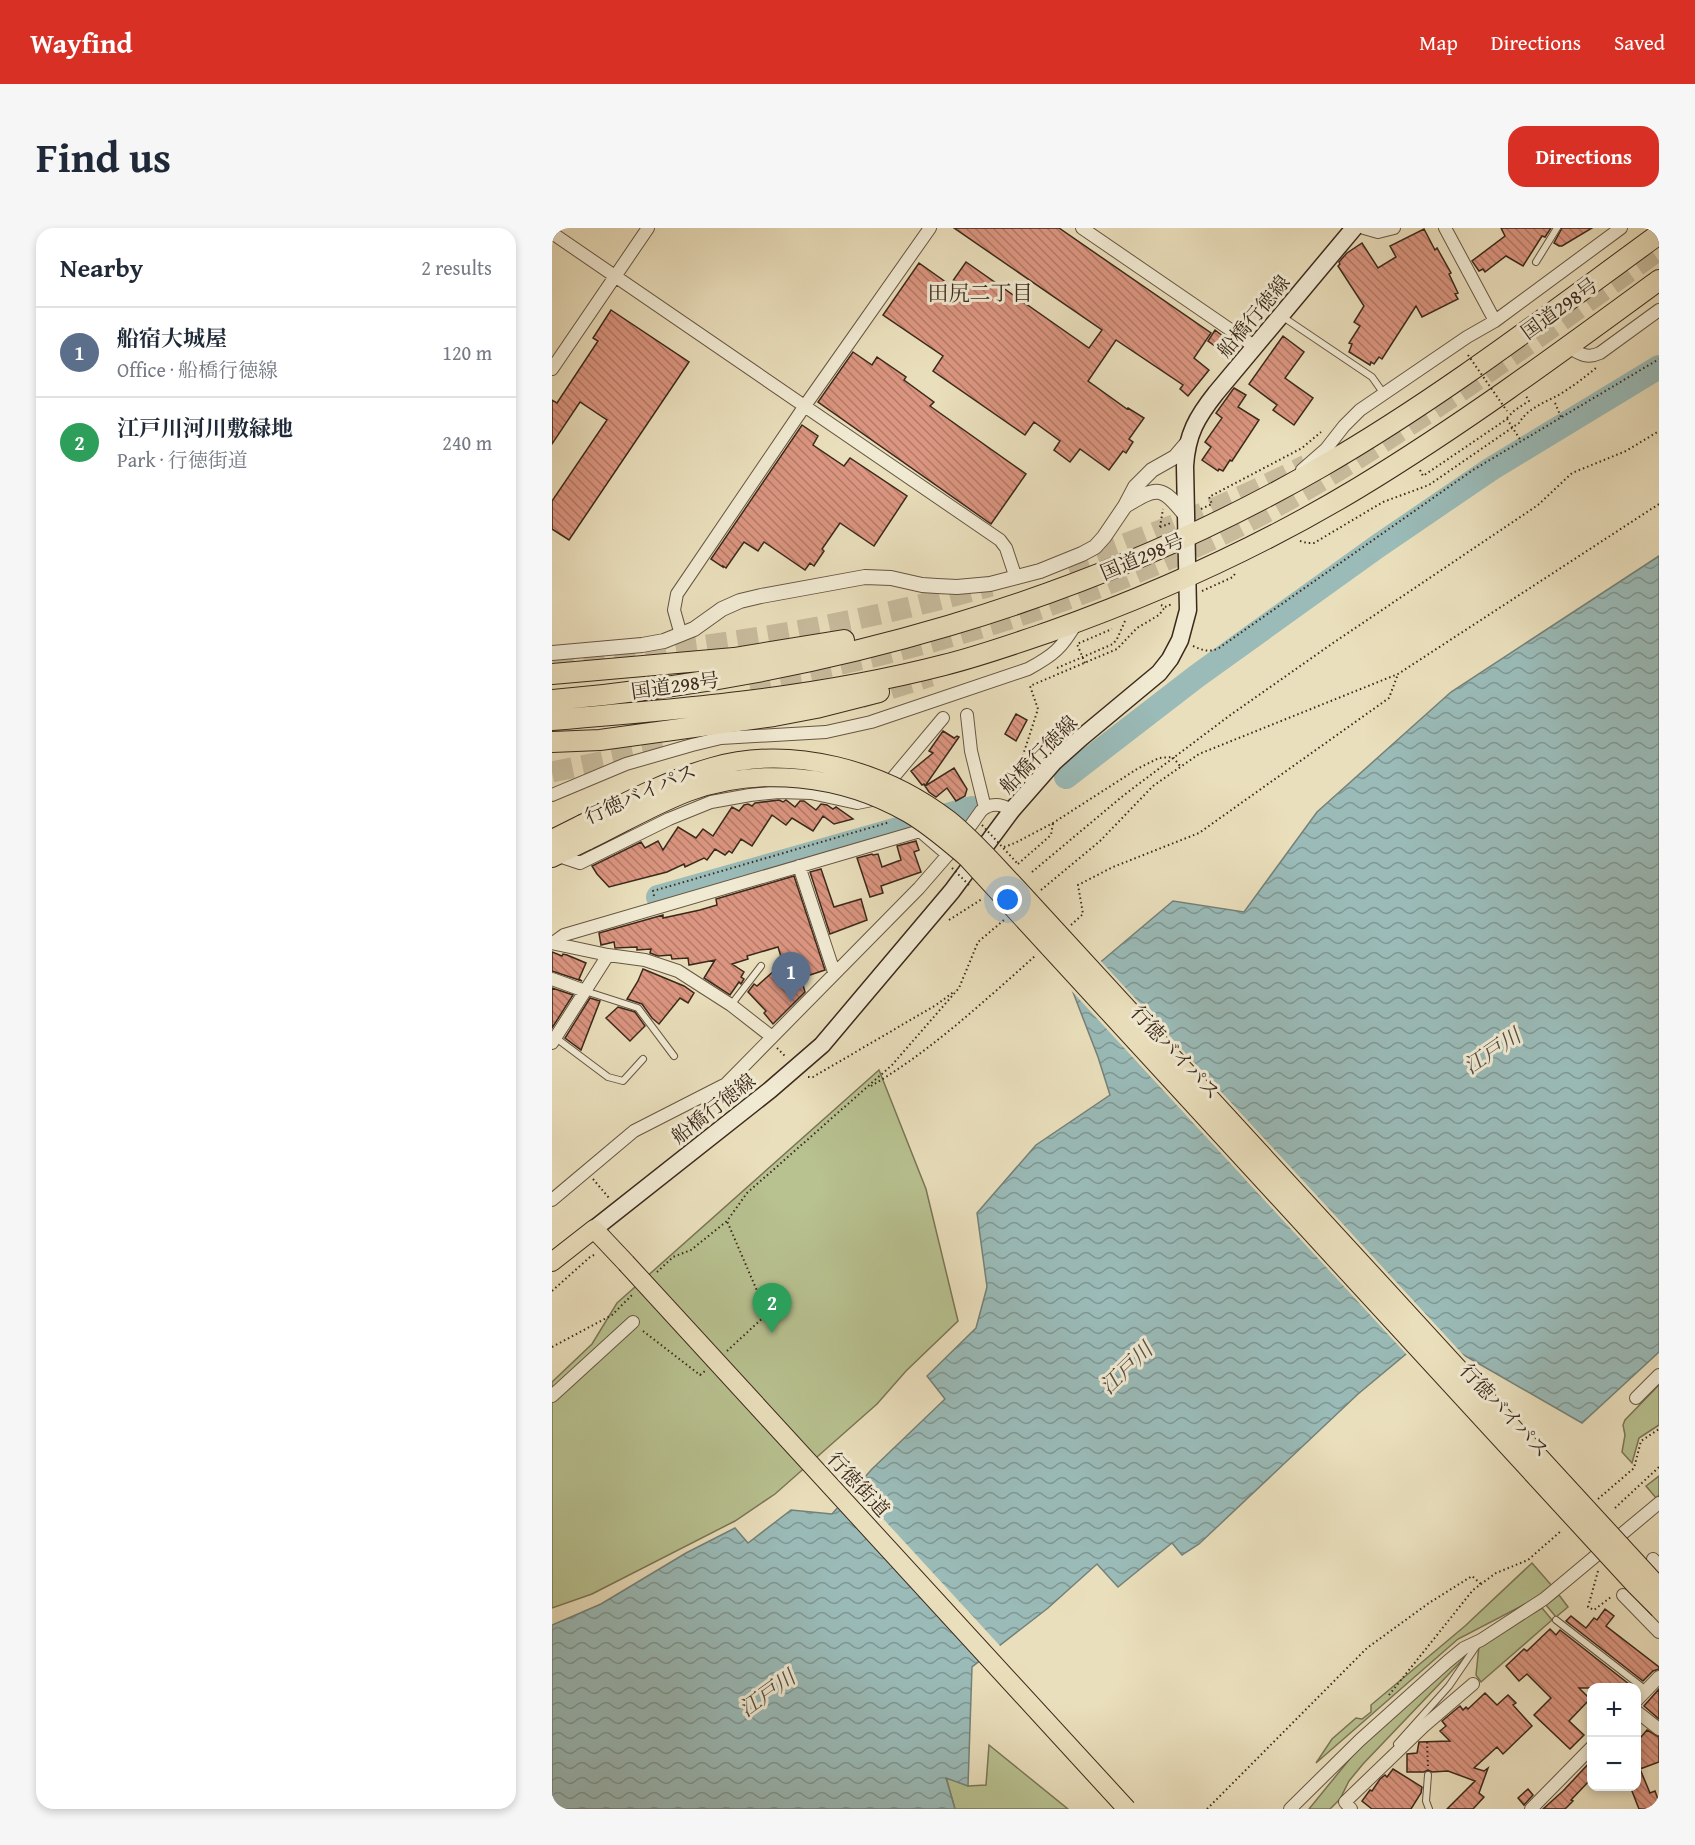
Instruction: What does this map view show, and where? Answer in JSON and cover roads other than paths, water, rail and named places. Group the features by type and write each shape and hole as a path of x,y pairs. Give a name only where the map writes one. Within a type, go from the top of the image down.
{"highway":[{"name":"国道298号","path":"552,700 648,690 735,676 857,650 943,628 1097,576 1187,537 1279,491 1362,443 1463,376 1659,234"},
{"name":"国道298号","path":"552,720 639,713 791,695 945,665 1078,621 1189,577 1269,538 1357,489 1459,423 1659,280"},
{"path":"552,674 734,658 799,648 893,628 994,612"},
{"path":"552,742 600,740 651,734 805,710 880,692 945,665"}],"main road":[{"name":"船橋行徳線","path":"594,1229 797,1068 822,1045 952,891 1012,810 1054,762 1159,673 1170,659 1180,640 1187,618 1189,577 1185,466 1187,443 1193,427 1202,410 1354,228"},
{"name":"行徳バイパス","path":"554,851 683,777 714,766 757,760 778,759 822,763 857,772 886,782 929,806 962,831 1017,888 1659,1587"},
{"name":"行徳バイパス","path":"586,832 689,792 738,780 766,777 802,779 844,787 907,813 929,828 966,857 1659,1609"},
{"name":"行徳街道","path":"594,1229 1127,1809"},
{"path":"552,1262 594,1229"}],"street":[{"path":"552,369 648,228"},
{"path":"681,635 674,610 677,594 804,406 930,228"},
{"path":"1082,228 1254,346"},
{"path":"1364,228 1378,232 1394,228"},
{"path":"1444,228 1496,321"},
{"path":"1279,491 1326,449 1352,417 1467,337 1496,321 1613,230"},
{"path":"552,232 1000,540 1006,548 1016,578"},
{"path":"1568,347 1585,356 1593,357 1659,310"},
{"path":"552,653 664,641 681,635 709,620 723,609 740,602 866,577 884,577 922,585 957,586 990,584 1016,578 1095,547 1125,506 1135,487 1152,470 1175,457 1187,443"},
{"path":"1125,506 1145,494 1159,491 1172,499 1186,516"},
{"path":"552,795 626,764 692,745 730,737 826,732 871,722 956,694 1028,669 1047,659 1064,644 1078,621"},
{"path":"967,715 971,752 985,807"},
{"path":"554,851 580,863 669,819 711,802 750,795 779,792 811,793 857,803 872,800 943,718"},
{"path":"881,792 911,806 959,842"},
{"path":"552,1200 634,1131 726,1083 919,888 959,842 985,807 1001,804 1012,810"},
{"path":"552,943 564,934 920,831 948,855"},
{"path":"799,866 834,972"},
{"path":"552,943 645,960 678,971 731,1005 770,1039"},
{"path":"554,1040 608,955"},
{"path":"552,978 585,991"},
{"path":"552,1396 633,1322"},
{"path":"1636,1398 1659,1375"},
{"path":"1290,1809 1359,1740 1464,1648 1481,1640 1544,1599 1659,1503"},
{"path":"1659,1581 1623,1598 1659,1632"},
{"path":"1641,1696 1659,1677"},
{"path":"1351,1809 1345,1803 1424,1726 1473,1684"},
{"path":"1641,1715 1659,1729"},
{"path":"1531,1809 1587,1752"}],"lane":[{"path":"1536,262 1557,228"},
{"path":"1280,315 1372,377 1383,394"},
{"path":"731,1005 760,966"},
{"path":"585,991 638,1008 674,1056"},
{"path":"554,1040 608,1077 623,1081 643,1059"},
{"path":"1556,1620 1646,1690"},
{"path":"1382,1766 1396,1746 1449,1686 1481,1640"},
{"path":"1428,1775 1426,1801 1429,1809"}],"water":[{"name":"江戸川","path":"1659,556 1659,1352 1582,1423 1429,1335 1358,1394 1199,1544 1182,1555 1172,1543 1118,1587 1097,1564 1048,1608 972,1667 968,1786 946,1778 955,1809 552,1809 552,1625 601,1604 686,1553 735,1528 748,1543 791,1510 832,1514 872,1469 945,1399 927,1376 976,1328 987,1287 977,1213 1036,1145 1110,1095 1071,987 1173,901 1244,912 1317,812 1451,692"}],"waterway":[{"path":"1066,777 1197,676 1378,546 1491,469 1659,367"},
{"path":"658,897 972,808"}],"tunnel":[{"path":"749,682 871,657 991,625 1108,584 1222,535 1308,489 1424,416 1659,250"},
{"path":"1067,564 1188,519 1306,465"},
{"path":"553,665 682,649 818,627 991,586"},
{"path":"861,698 931,676"},
{"path":"552,772 668,748"}],"place":[{"name":"船宿大城屋","path":"791,1002"},
{"name":"江戸川河川敷緑地","path":"772,1333"}],"district":[{"name":"田尻二丁目","path":"980,292"}]}
